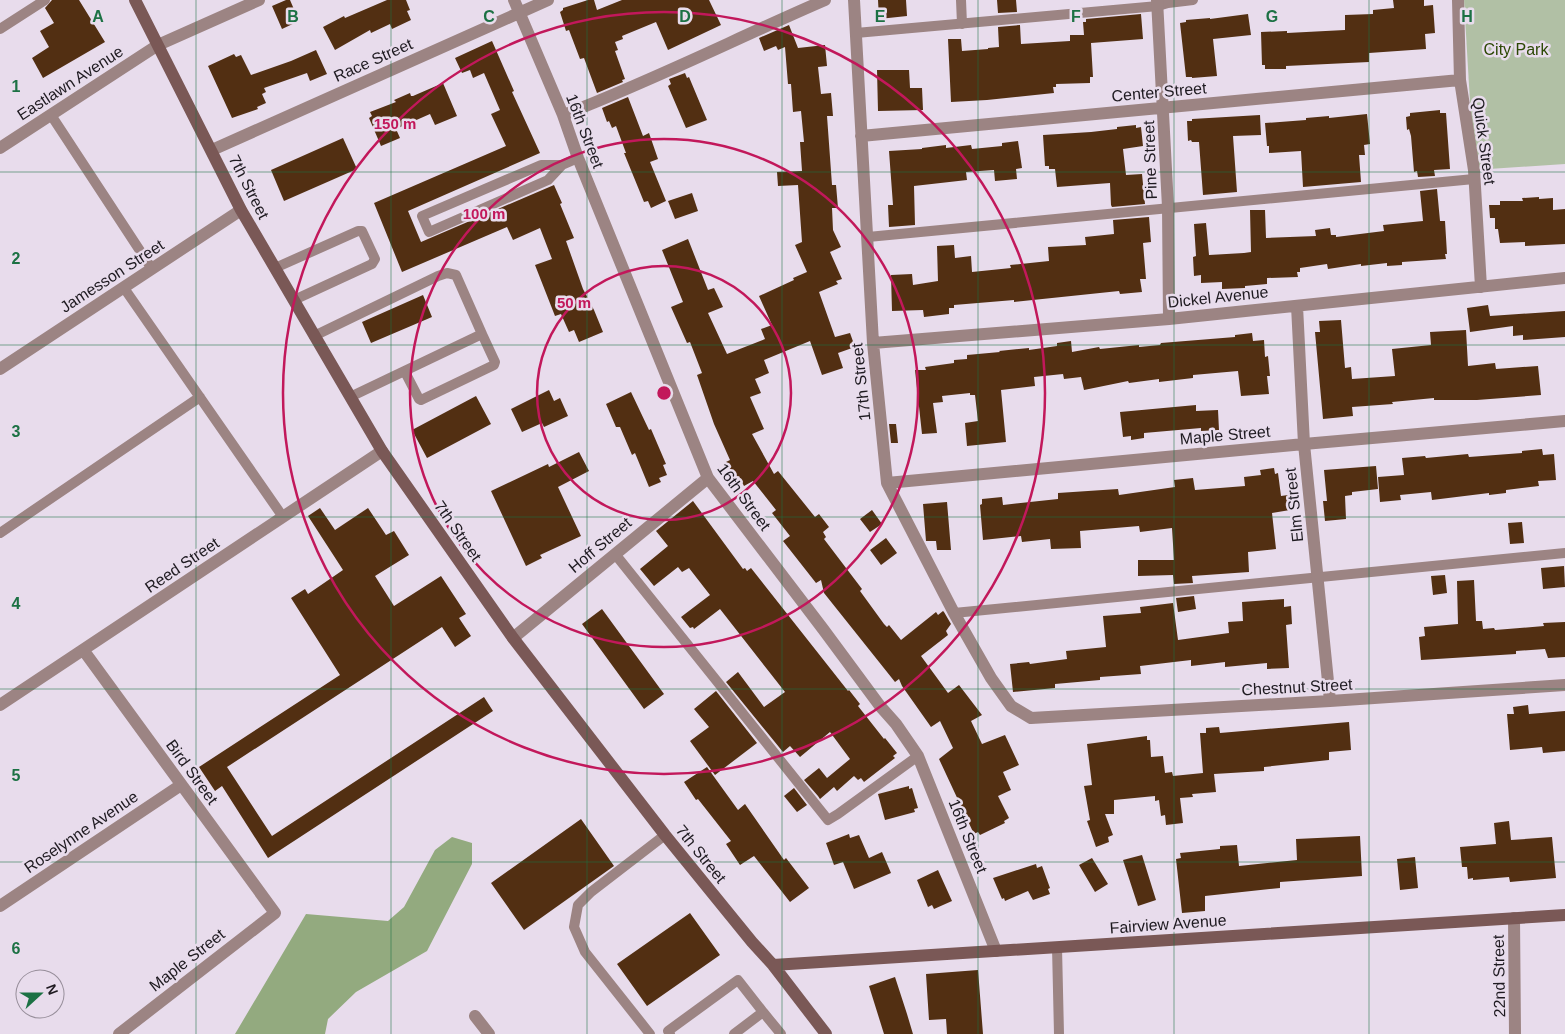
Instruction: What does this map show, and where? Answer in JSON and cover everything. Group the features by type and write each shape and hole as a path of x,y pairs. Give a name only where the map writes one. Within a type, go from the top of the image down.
{"main road":[{"name":"7th Street","path":"135,0 241,210 382,451 513,638 666,835 826,1034"},
{"name":"Fairview Avenue","path":"773,966 1565,915"}],"street":[{"name":"Eastlawn Avenue","path":"0,148 158,45 258,0"},
{"name":"Race Street","path":"212,150 517,6 548,0"},
{"path":"563,115 682,65 825,0"},
{"name":"17th Street","path":"854,0 873,343 887,483 954,612 992,678 1011,706 1031,718"},
{"name":"Quick Street","path":"1458,0 1460,80 1474,179 1481,287"},
{"name":"Pine Street","path":"1158,3 1168,207 1170,318"},
{"name":"16th Street","path":"517,6 563,115 578,158 708,478 880,706 896,724 918,756 996,951"},
{"name":"Center Street","path":"861,136 1460,80"},
{"name":"Jamesson Street","path":"0,369 241,210"},
{"name":"Dickel Avenue","path":"873,343 1170,318 1565,278"},
{"name":"Elm Street","path":"1297,306 1304,444 1330,702"},
{"name":"Maple Street","path":"887,483 1565,422"},
{"name":"Reed Street","path":"0,705 84,651 382,451"},
{"name":"Hoff Street","path":"513,638 708,478"},
{"name":"Bird Street","path":"84,651 275,912"},
{"name":"Chestnut Street","path":"1031,718 1330,702 1565,685"},
{"name":"Roselynne Avenue","path":"0,906 181,785"},
{"name":"Maple Street","path":"119,1034 275,912"},
{"name":"22nd Street","path":"1514,918 1515,1034"},
{"path":"474,1016 488,1034"}],"lane":[{"path":"0,29 45,0"},
{"path":"961,0 962,24"},
{"path":"856,33 1192,0"},
{"path":"51,115 152,269"},
{"path":"562,165 542,165 422,216 429,232 548,180 562,165 578,158"},
{"path":"868,237 1474,179"},
{"path":"275,268 358,231 362,231 375,259 372,264 294,300"},
{"path":"314,336 438,276 447,273 456,275 495,362 494,365 421,400 405,372"},
{"path":"124,288 283,517"},
{"path":"350,397 482,334"},
{"path":"0,533 200,397"},
{"path":"954,612 1565,553"},
{"path":"615,554 828,820 918,756"},
{"path":"650,1034 584,952 574,926 578,905 591,892 666,835"},
{"path":"1057,947 1059,1034"},
{"path":"670,1034 668,1031 738,980 781,1034"},
{"path":"734,1034 763,1012"}],"green space":[{"name":"City Park","path":"1464,0 1565,0 1565,164 1474,170"},
{"path":"452,837 472,843 472,864 427,951 356,992 328,1019 325,1034 235,1034 306,914 388,921 404,907 435,850"}],"building":[{"path":"52,0 79,0 105,42 43,78 32,58 49,47 40,31 54,23 45,8"},
{"path":"290,0 299,21 282,29 272,6"},
{"path":"387,0 406,0 410,10 407,11 411,20 392,29 390,24 371,33 370,30 335,50 323,27 344,16 345,18"},
{"path":"594,0 597,10 622,0 709,0 721,25 668,50 656,22 622,36 623,39 615,42 618,50 615,51 625,79 622,80 623,82 597,93 584,58 580,59 569,30 566,31 560,12 563,8"},
{"path":"878,0 906,0 907,16 879,19"},
{"path":"997,0 1016,0 1017,12 998,13"},
{"path":"1393,0 1424,0 1424,6 1433,5 1435,33 1425,34 1426,49 1369,53 1369,62 1286,66 1286,69 1265,69 1265,65 1262,65 1261,32 1287,31 1287,33 1345,30 1345,15 1373,14 1373,10 1394,8"},
{"path":"1141,14 1143,39 1091,43 1093,77 1090,77 1090,83 1056,84 1056,87 1053,87 1054,93 951,102 948,39 961,39 962,51 999,47 998,27 1020,25 1021,44 1070,41 1070,35 1084,35 1083,22 1086,22 1086,19"},
{"path":"1248,14 1251,35 1213,39 1217,76 1186,77 1180,23 1186,22 1186,20"},
{"path":"789,25 798,48 825,45 827,66 818,67 821,94 831,93 833,116 827,116 832,185 836,185 838,208 832,208 833,230 841,247 830,252 842,279 836,281 838,284 819,292 835,337 850,333 855,347 838,353 843,368 822,375 810,341 764,360 769,373 755,379 761,393 750,397 764,429 752,434 774,474 778,471 815,517 819,514 829,527 823,532 826,537 824,539 862,589 860,591 887,627 889,625 901,640 936,612 938,615 943,611 951,624 946,631 948,635 921,656 948,693 959,685 982,715 971,721 982,744 1005,735 1019,765 1003,772 1011,790 998,796 1009,818 1004,821 1005,823 980,835 978,832 974,834 939,759 953,748 940,721 931,727 899,679 895,682 824,593 821,580 816,583 783,541 790,536 772,513 776,510 753,481 744,486 739,476 735,478 726,462 730,460 714,424 697,375 702,373 690,342 687,343 671,307 683,302 662,250 688,239 708,290 714,288 723,307 708,313 727,354 765,339 761,329 772,325 759,296 807,272 795,245 802,242 798,185 778,186 777,172 802,171 800,142 804,142 801,111 793,112 791,84 788,84 785,47 778,50 776,46 764,51 759,38"},
{"path":"492,41 514,91 512,92 540,153 408,211 421,242 554,185 574,238 566,241 583,289 603,332 579,342 574,330 569,332 561,314 555,316 535,265 552,259 540,228 513,240 507,227 402,272 374,203 506,146 491,114 500,110 484,73 473,78 470,70 462,73 455,58"},
{"path":"316,50 327,74 310,81 307,73 264,88 266,92 262,94 266,103 257,107 258,109 232,118 208,66 234,54 236,57 241,55 251,75"},
{"path":"877,70 909,70 910,88 922,88 923,110 878,111"},
{"path":"685,73 687,78 689,77 707,120 686,128 668,86 671,84 669,79"},
{"path":"443,83 457,116 435,125 430,114 396,129 400,138 381,146 369,118 372,116 370,112 396,102 394,100 410,93 413,96"},
{"path":"628,97 643,136 649,133 658,159 650,162 666,201 651,208 648,201 644,202 624,153 626,153 616,126 612,128 609,121 607,122 602,108"},
{"path":"1440,110 1440,113 1446,113 1450,169 1434,170 1435,176 1418,177 1417,171 1414,172 1411,136 1409,129 1407,130 1406,117 1410,116 1410,113"},
{"path":"1367,114 1370,144 1364,145 1365,155 1359,155 1361,182 1303,187 1301,151 1269,153 1265,123"},
{"path":"1260,115 1261,135 1233,136 1237,192 1203,195 1199,142 1188,141 1187,121 1192,121 1192,119"},
{"path":"1136,125 1136,128 1141,127 1143,146 1123,149 1126,175 1142,174 1145,204 1112,207 1110,183 1057,187 1055,169 1049,169 1049,166 1045,166 1043,135 1091,132"},
{"path":"343,138 357,169 284,201 271,170"},
{"path":"1018,141 1022,168 1016,169 1017,179 995,181 994,170 966,172 967,180 914,186 915,225 889,227 888,205 893,205 889,151 946,145 946,148 971,145 972,149 1002,146 1002,143"},
{"path":"1437,189 1440,221 1445,221 1446,259 1402,262 1402,265 1387,266 1387,263 1361,266 1361,264 1328,269 1327,264 1300,268 1300,272 1297,272 1298,277 1267,278 1267,284 1245,286 1245,288 1222,289 1222,282 1201,283 1201,275 1194,276 1193,257 1196,256 1194,224 1206,223 1209,255 1251,252 1250,210 1265,210 1266,238 1316,236 1315,230 1330,228 1331,235 1336,235 1336,237 1384,231 1383,225 1423,221 1420,191"},
{"path":"692,193 698,211 675,219 668,201"},
{"path":"1539,197 1539,199 1553,198 1553,210 1565,209 1565,244 1525,246 1525,242 1500,243 1498,229 1495,229 1495,218 1490,218 1489,205 1500,205 1500,201 1523,201 1522,198"},
{"path":"1149,217 1151,242 1143,243 1146,279 1140,279 1142,292 1120,294 1119,291 1014,302 1014,300 954,305 954,308 949,308 949,314 924,317 923,310 892,311 891,275 912,274 913,285 938,281 937,246 954,245 955,258 971,256 972,272 1011,268 1010,265 1049,261 1048,247 1086,245 1085,237 1114,234 1113,220"},
{"path":"423,295 432,317 371,343 362,322"},
{"path":"1488,305 1490,316 1565,311 1565,337 1523,340 1523,335 1513,336 1513,326 1470,332 1467,308"},
{"path":"1341,320 1345,368 1351,367 1352,379 1395,376 1392,349 1431,345 1430,332 1466,330 1468,366 1495,363 1496,369 1538,366 1541,395 1477,400 1434,400 1434,398 1392,402 1393,404 1352,407 1353,416 1323,419 1315,332 1320,332 1319,321"},
{"path":"1252,333 1253,341 1264,340 1265,357 1268,356 1270,376 1267,376 1269,394 1241,396 1238,371 1193,375 1193,378 1159,382 1159,379 1129,383 1128,381 1084,390 1081,377 1064,379 1063,374 1034,377 1035,386 1001,390 1006,442 967,446 965,423 978,421 975,395 970,395 970,393 942,396 943,402 933,403 937,433 922,434 915,370 926,370 925,367 954,363 954,360 967,359 967,355 1029,348 1029,350 1057,346 1057,343 1071,341 1072,352 1099,347 1100,349 1160,345 1161,343 1235,337 1235,335"},
{"path":"549,390 554,401 560,398 568,416 544,427 542,423 522,432 511,409"},
{"path":"631,392 649,430 651,429 666,464 663,465 667,475 659,478 661,482 649,487 635,453 632,455 620,427 616,427 606,404"},
{"path":"476,396 491,424 427,458 412,430"},
{"path":"1196,405 1196,411 1218,410 1219,430 1201,431 1201,428 1144,433 1144,438 1131,440 1131,436 1123,437 1120,412"},
{"path":"889,424 896,424 898,443 891,443"},
{"path":"1542,449 1543,455 1554,454 1556,480 1538,481 1539,486 1506,490 1506,493 1489,495 1489,493 1432,500 1431,492 1400,495 1401,500 1380,502 1378,477 1404,475 1402,458 1468,454 1469,457 1522,453 1522,451"},
{"path":"579,452 589,471 558,487 581,536 540,555 542,558 526,566 491,491 548,464 549,467"},
{"path":"1376,466 1378,489 1352,492 1352,495 1345,496 1346,519 1325,521 1323,501 1327,501 1324,470"},
{"path":"1274,468 1275,474 1278,473 1281,496 1288,495 1290,510 1272,513 1276,549 1248,552 1249,572 1192,576 1193,583 1174,584 1173,575 1138,576 1138,560 1174,560 1172,528 1140,532 1139,526 1080,531 1081,548 1051,549 1050,539 1022,542 1021,536 983,540 980,505 982,504 982,499 1002,497 1003,505 1058,499 1058,493 1118,489 1119,495 1175,487 1174,480 1193,478 1195,490 1245,486 1244,477 1261,475 1260,470"},
{"path":"693,501 743,569 745,568 747,571 751,568 860,704 858,706 884,739 897,753 893,756 895,758 864,782 861,778 858,780 854,776 837,791 834,787 820,799 804,780 819,768 827,778 850,759 830,732 800,757 790,746 783,752 726,682 738,672 764,707 785,692 720,609 694,629 693,627 690,628 681,617 710,595 689,568 682,572 678,567 654,586 640,569 668,546 656,531"},
{"path":"947,502 951,550 937,550 936,541 926,541 923,504"},
{"path":"320,508 335,530 368,508 386,535 394,531 409,555 375,576 394,606 441,576 466,614 459,618 471,636 455,647 442,627 227,767 272,836 484,697 493,711 268,858 222,786 215,791 199,767 340,675 291,598 305,589 308,594 343,570 308,516"},
{"path":"872,510 882,524 870,532 860,519"},
{"path":"1522,522 1524,543 1510,544 1508,523"},
{"path":"886,538 897,553 881,565 870,550"},
{"path":"1564,566 1565,587 1543,589 1541,568"},
{"path":"1445,575 1447,593 1433,595 1431,576"},
{"path":"1474,580 1476,621 1482,621 1483,629 1494,628 1495,630 1544,626 1543,623 1565,622 1565,657 1548,658 1545,649 1516,651 1516,654 1421,660 1419,637 1425,636 1424,627 1458,624 1457,581"},
{"path":"1194,596 1196,609 1178,612 1176,598"},
{"path":"1284,599 1284,607 1291,606 1292,624 1286,625 1289,668 1267,669 1267,663 1225,667 1225,662 1191,666 1191,660 1140,666 1141,674 1100,677 1100,680 1055,684 1055,688 1013,692 1010,664 1029,662 1030,664 1067,659 1066,651 1106,647 1103,616 1141,613 1140,607 1173,603 1178,640 1229,633 1228,622 1243,621 1242,602"},
{"path":"602,609 664,694 644,709 582,624"},
{"path":"716,691 757,743 715,775 690,741 709,727 694,709"},
{"path":"1528,705 1529,714 1565,711 1565,751 1543,753 1542,747 1510,750 1507,714 1514,714 1513,707"},
{"path":"1349,722 1351,750 1329,752 1329,760 1264,767 1264,771 1214,774 1216,792 1192,794 1193,797 1180,798 1183,823 1166,825 1165,815 1161,816 1159,800 1155,801 1155,796 1114,800 1114,814 1105,814 1113,835 1108,837 1109,842 1096,847 1087,821 1090,820 1084,786 1092,785 1087,744 1147,736 1147,740 1150,740 1151,757 1163,756 1165,773 1172,772 1173,776 1203,773 1200,733 1206,733 1206,728 1219,727 1220,733"},
{"path":"707,767 738,810 745,804 784,860 786,858 809,888 790,902 754,856 740,865 726,844 731,841 698,799 696,800 684,782"},
{"path":"909,786 909,789 912,788 918,808 914,809 915,812 885,820 878,794"},
{"path":"794,788 807,805 797,812 784,796"},
{"path":"581,819 614,866 524,930 491,883"},
{"path":"1509,821 1511,840 1552,837 1556,878 1510,882 1509,877 1468,879 1467,867 1462,867 1460,847 1496,844 1494,823"},
{"path":"849,834 850,838 859,835 869,858 882,852 891,873 854,889 843,862 834,865 826,843"},
{"path":"1360,836 1362,876 1280,882 1280,888 1205,896 1205,911 1182,913 1176,859 1181,858 1180,853 1220,849 1220,846 1237,845 1239,866 1297,860 1296,839"},
{"path":"1142,855 1156,900 1138,906 1123,860"},
{"path":"1415,857 1418,888 1400,890 1397,859"},
{"path":"1092,858 1108,884 1095,892 1079,865"},
{"path":"1036,864 1037,868 1042,866 1050,888 1048,889 1050,894 1033,900 1028,891 1005,901 1004,898 1002,899 993,878"},
{"path":"938,870 952,901 934,909 932,905 928,907 917,880"},
{"path":"690,913 720,955 647,1006 617,964"},
{"path":"978,970 983,1034 947,1034 946,1019 929,1020 926,974"},
{"path":"895,977 913,1034 884,1034 869,986"}]}
